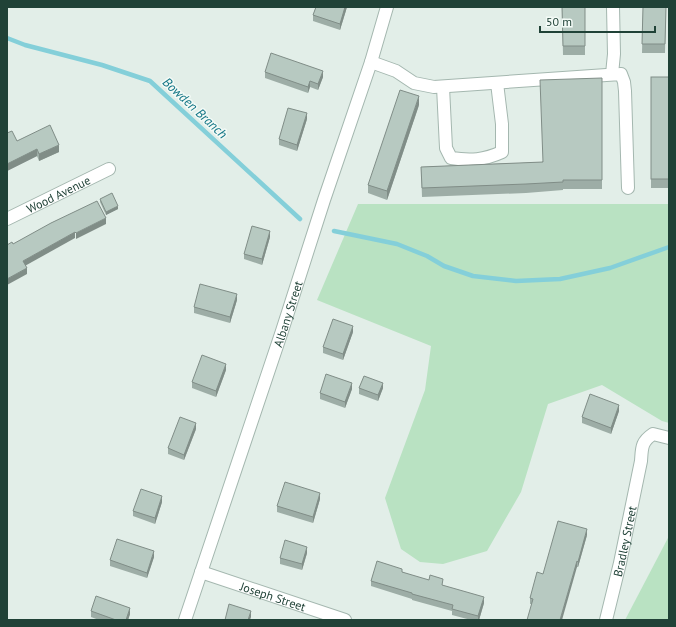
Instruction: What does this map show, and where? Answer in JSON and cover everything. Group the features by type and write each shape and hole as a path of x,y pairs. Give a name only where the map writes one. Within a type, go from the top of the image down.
{"street":[{"name":"Albany Street","path":"185,620 371,62 387,7"},
{"path":"612,74 614,54 613,7"},
{"path":"371,62 396,71 414,83 434,88 621,74 624,82 628,188"},
{"path":"444,87 446,148 451,158 467,160 489,158 502,152 502,124 497,83"},
{"name":"Wood Avenue","path":"7,219 109,169"},
{"name":"Bradley Street","path":"606,620 620,563 641,461 642,447 646,439 653,434 669,438"},
{"name":"Joseph Street","path":"200,572 345,620"}],"green space":[{"path":"358,204 669,204 669,423 662,421 602,385 548,404 521,492 487,551 443,564 420,562 401,549 385,498 425,390 431,346 317,300"},
{"path":"669,536 669,620 625,620"}],"building":[{"path":"316,7 345,7 340,24 313,15"},
{"path":"562,7 585,7 585,46 563,46"},
{"path":"643,7 666,7 665,44 642,44"},
{"path":"271,53 323,71 318,84 310,81 308,87 265,72"},
{"path":"651,77 669,77 669,179 651,179"},
{"path":"602,78 602,180 563,180 563,182 422,188 421,167 543,162 540,80"},
{"path":"400,90 419,96 387,191 368,185"},
{"path":"288,108 307,113 297,145 279,139"},
{"path":"50,125 59,145 39,154 37,149 7,164 7,133 12,131 17,141"},
{"path":"112,193 118,206 106,212 100,199"},
{"path":"97,201 106,218 76,233 75,232 23,261 27,268 7,279 7,245 12,242 13,244 51,223"},
{"path":"252,226 270,231 262,259 244,254"},
{"path":"200,284 237,294 230,317 194,307"},
{"path":"333,319 353,326 343,354 323,347"},
{"path":"202,355 226,364 216,391 192,382"},
{"path":"326,374 352,383 345,402 320,393"},
{"path":"364,376 383,383 378,395 359,388"},
{"path":"590,394 619,405 611,428 582,417"},
{"path":"180,417 196,423 184,455 168,448"},
{"path":"285,482 320,493 313,517 277,506"},
{"path":"141,489 162,496 155,518 133,511"},
{"path":"558,521 587,529 560,620 527,620 533,599 530,598 537,572 543,574"},
{"path":"117,539 154,551 147,573 110,560"},
{"path":"285,540 307,547 302,564 280,558"},
{"path":"377,561 402,569 402,572 429,580 430,575 443,579 442,585 484,597 478,616 452,609 453,605 371,581"},
{"path":"96,596 130,608 126,620 116,620 91,611"},
{"path":"229,604 251,611 248,620 225,620"}],"waterway":[{"name":"Bowden Branch","path":"7,38 25,45 102,65 150,81 300,219"},
{"name":"Bowden Branch","path":"334,231 397,244 427,256 444,266 473,276 516,281 560,279 610,268 669,247"}]}
